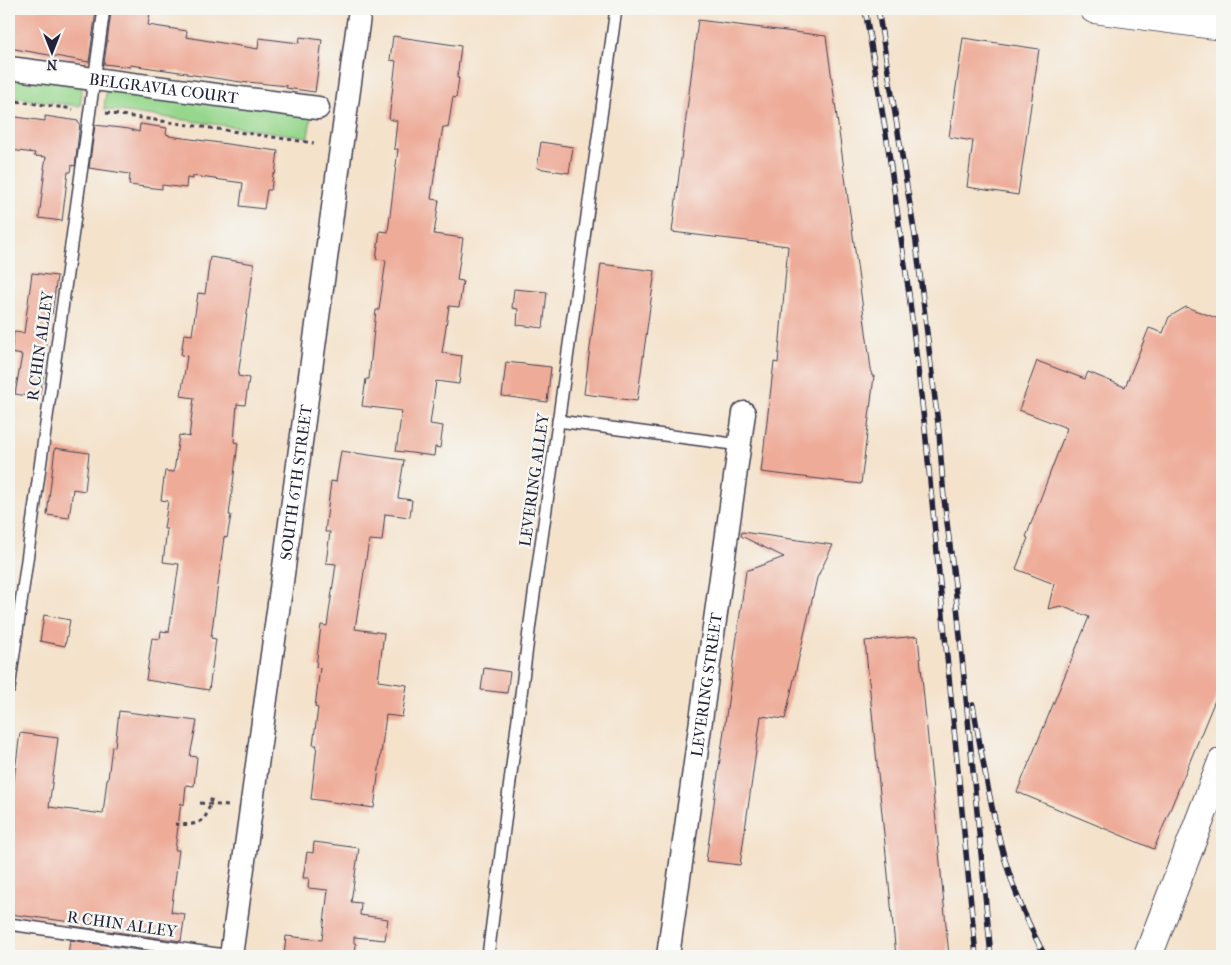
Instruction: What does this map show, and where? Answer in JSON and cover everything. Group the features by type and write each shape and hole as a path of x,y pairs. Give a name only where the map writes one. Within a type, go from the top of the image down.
{"main road":[{"path":"1094,9 1222,26"},
{"path":"1148,956 1222,762"}],"street":[{"name":"SOUTH 6TH STREET","path":"231,956 360,9"},
{"name":"BELGRAVIA COURT","path":"9,68 318,108"},
{"name":"LEVERING STREET","path":"668,956 744,413"}],"lane":[{"name":"R CHIN ALLEY","path":"9,689 104,9"},
{"name":"LEVERING ALLEY","path":"488,956 530,623 616,9"},
{"path":"558,421 740,445"},
{"name":"R CHIN ALLEY","path":"9,924 231,956"}],"path":[{"path":"9,100 314,143"},
{"path":"175,824 201,822 207,814 212,796"},
{"path":"200,803 228,806"}],"green space":[{"path":"9,71 83,81 80,106 9,97"},
{"path":"107,84 312,111 308,137 104,109"}],"building":[{"path":"9,9 96,10 89,62 9,48"},
{"path":"113,9 150,13 148,25 187,31 186,37 258,49 259,38 299,43 300,37 322,40 315,92 286,88 287,86 248,83 130,65 130,67 104,64"},
{"path":"698,20 826,36 872,376 874,376 861,484 761,472 774,362 778,363 788,246 672,232"},
{"path":"393,36 461,46 456,98 453,97 448,128 443,127 431,199 439,200 434,234 463,238 457,280 463,281 459,307 449,306 442,353 462,356 459,384 436,381 430,424 443,426 440,448 435,447 434,456 396,451 402,411 362,406 366,379 369,379 376,310 379,310 386,260 376,259 380,231 388,232 398,149 394,149 397,121 389,119 396,61 390,60"},
{"path":"963,38 1039,49 1018,195 967,187 973,141 949,137"},
{"path":"9,116 45,121 45,116 78,121 80,123 75,166 72,165 71,172 68,172 62,221 39,218 46,157 34,156 35,153 9,150"},
{"path":"140,124 167,128 166,134 169,136 278,151 275,174 273,174 271,190 267,190 264,209 240,206 243,183 193,176 193,179 187,178 186,188 162,185 162,189 129,185 130,174 89,168 95,125 139,132"},
{"path":"541,142 573,147 569,173 537,168"},
{"path":"210,257 254,264 238,376 249,378 245,405 237,404 234,442 238,443 229,515 231,515 227,538 224,537 211,638 216,639 209,690 146,680 152,638 160,639 161,631 169,632 179,564 163,562 167,529 164,529 168,501 161,500 165,471 174,472 179,435 189,437 194,398 181,396 187,356 181,355 184,334 192,335 198,293 205,294"},
{"path":"601,264 655,271 637,401 584,394"},
{"path":"32,273 57,276 39,398 15,394 22,355 11,353 14,332 24,333"},
{"path":"514,289 547,292 543,328 517,325 518,309 512,308"},
{"path":"1186,307 1222,320 1222,683 1154,849 1017,792 1089,617 1061,606 1048,609 1054,584 1016,569 1067,428 1019,410 1037,361 1085,379 1088,372 1125,387 1149,328 1163,333 1169,317"},
{"path":"506,362 551,367 547,402 502,396"},
{"path":"55,448 89,453 85,491 73,489 69,518 47,515"},
{"path":"341,451 404,460 398,498 412,500 410,517 385,514 382,541 369,540 355,629 384,633 378,681 407,685 402,717 386,715 374,808 311,799 317,745 313,745 318,708 315,707 320,668 316,667 321,625 327,626 336,564 326,563 330,532 325,532 331,481 336,482"},
{"path":"742,532 833,545 817,578 785,719 761,716 740,865 706,861 746,571 784,557 741,536"},
{"path":"44,615 70,620 65,646 40,641"},
{"path":"918,636 949,956 896,956 865,641"},
{"path":"484,668 510,672 507,693 481,690"},
{"path":"119,711 197,721 190,756 197,757 194,786 186,785 184,805 181,803 175,850 179,850 171,912 185,914 181,941 72,926 72,922 9,914 9,801 11,801 20,733 58,738 49,807 103,814 112,746 115,747"},
{"path":"314,842 359,848 351,902 361,903 360,915 388,919 385,940 354,937 354,943 356,944 355,956 284,956 286,936 322,940 328,890 308,888 309,878 303,878 307,852 313,853"},
{"path":"70,940 179,956 68,956"}],"railway":[{"path":"865,9 887,140 909,294 925,429 976,956"},
{"path":"878,9 916,242 939,432 944,499 955,585 991,956"},
{"path":"973,705 991,803 1005,860 1023,910 1045,956"}]}
